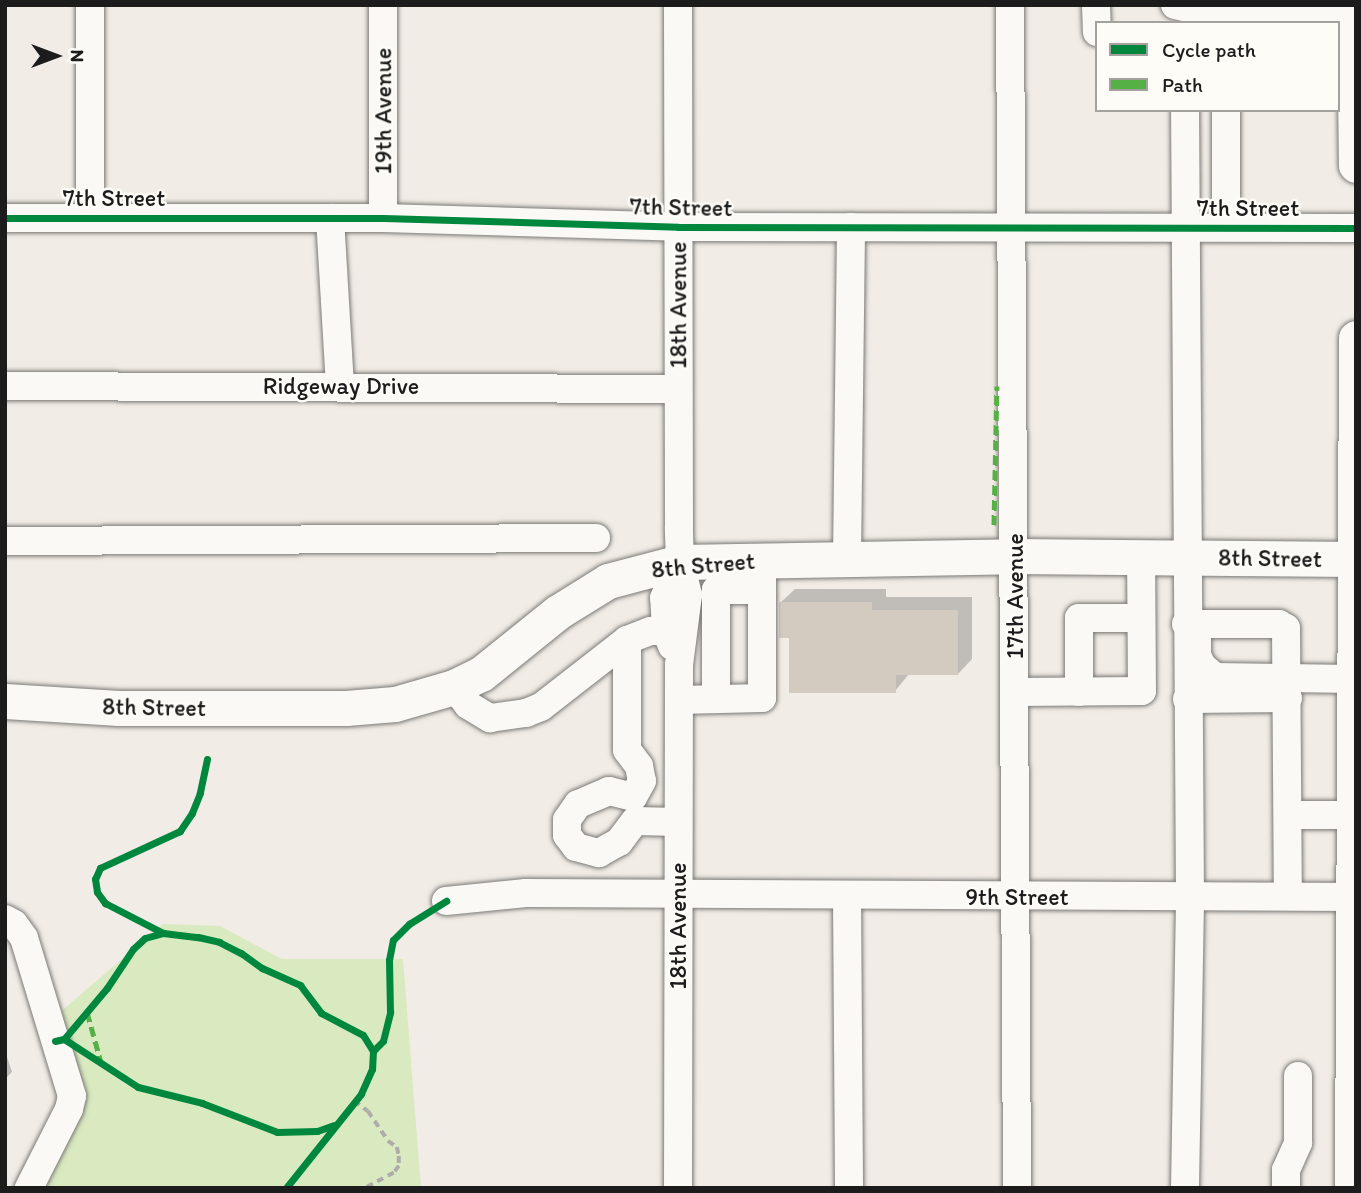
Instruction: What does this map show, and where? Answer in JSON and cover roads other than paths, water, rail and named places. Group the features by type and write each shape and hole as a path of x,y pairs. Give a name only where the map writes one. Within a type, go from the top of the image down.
{"main road":[{"path":"1354,11 1346,56 1356,165"},
{"path":"1352,1188 1356,338"},
{"name":"8th Street","path":"5,701 119,708 346,708 395,704 454,687 500,661 558,612 593,589 623,576 680,562 762,575 847,558 1141,556 1355,559"}],"street":[{"path":"90,5 90,217"},
{"name":"19th Avenue","path":"383,5 383,218"},
{"name":"18th Avenue","path":"678,5 677,389 680,562 688,595 679,665 678,1188"},
{"name":"17th Avenue","path":"1010,5 1017,1188"},
{"path":"1175,5 1216,14 1354,11"},
{"path":"1185,112 1186,557 1197,655 1208,673 1288,688"},
{"path":"1226,112 1226,227"},
{"name":"7th Street","path":"5,218 383,218 678,227 1356,228"},
{"path":"330,218 340,386"},
{"path":"847,558 850,227"},
{"name":"Ridgeway Drive","path":"5,386 677,389"},
{"path":"5,541 596,538"},
{"path":"1016,692 1142,691 1141,556"},
{"name":"18th Avenue","path":"679,665 666,631 664,598 680,562"},
{"path":"679,700 762,698 762,575 716,590 716,699"},
{"path":"1079,692 1079,618 1141,618"},
{"path":"1192,624 1279,624 1286,628 1288,896"},
{"path":"1185,1188 1190,897 1187,699 1192,624"},
{"path":"454,687 468,705 490,718 527,713 541,706 627,640 651,631 666,631"},
{"path":"627,640 627,750 639,766 642,781 634,809 678,822"},
{"path":"1187,699 1354,679"},
{"path":"1288,815 1353,816"},
{"name":"9th Street","path":"446,901 526,893 1354,897"},
{"path":"847,896 849,1188"},
{"path":"5,919 14,924 24,938 72,1096 69,1109 29,1188"},
{"path":"1286,1188 1286,1170 1298,1143 1298,1076"}]}
